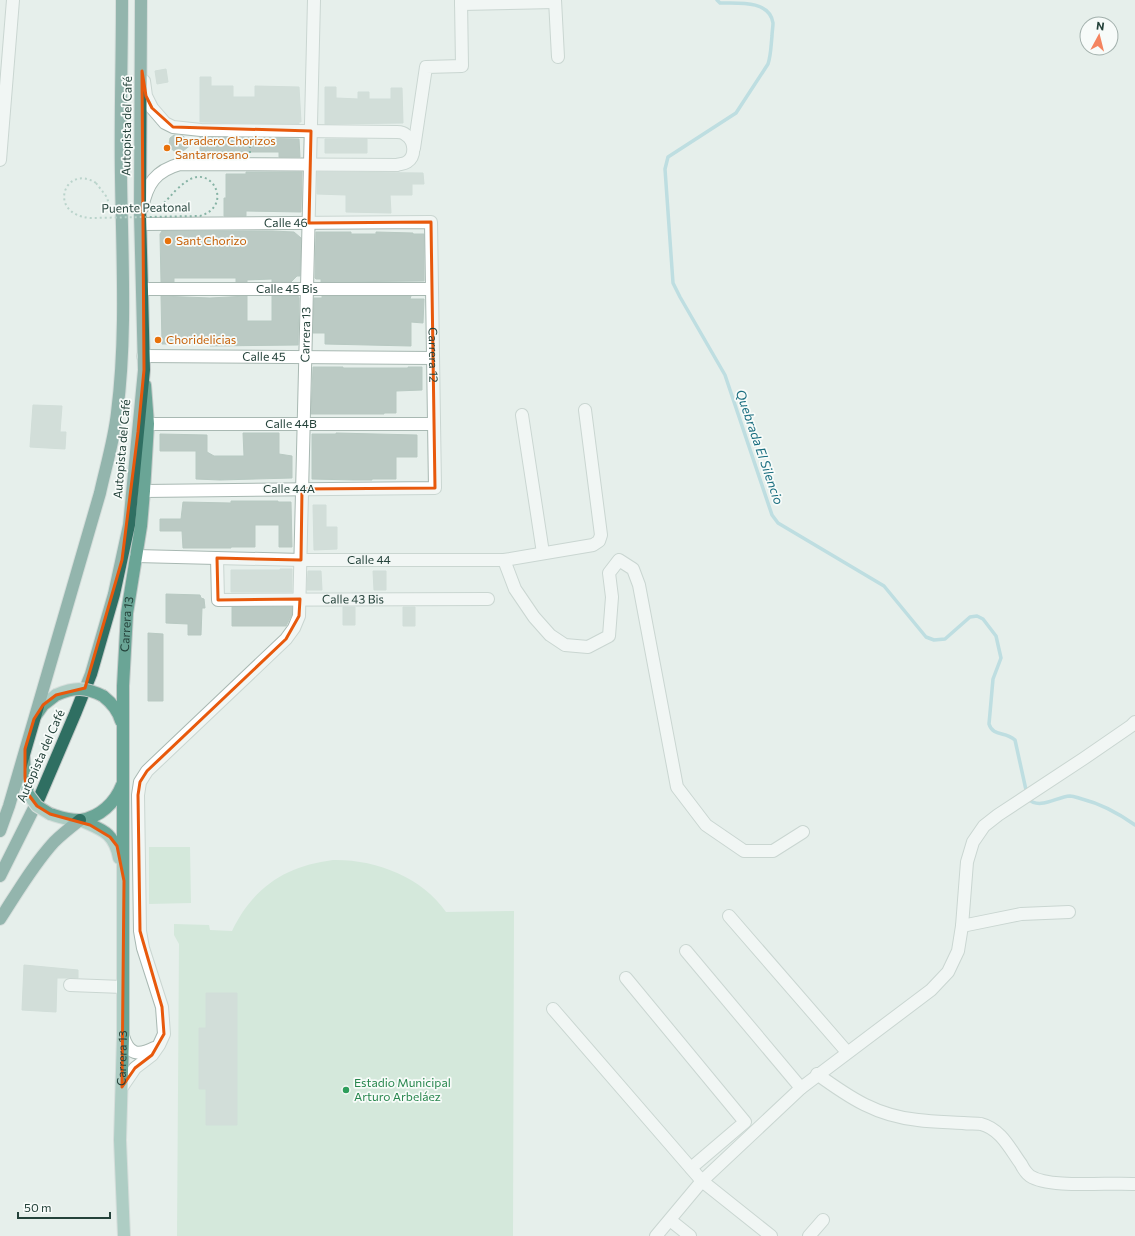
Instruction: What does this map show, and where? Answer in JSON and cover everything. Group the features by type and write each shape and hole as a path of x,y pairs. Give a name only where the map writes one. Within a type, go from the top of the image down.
{"highway":[{"name":"Autopista del Café","path":"0,831 9,806 100,493 117,414 123,313 121,138 122,0"},
{"name":"Autopista del Café","path":"0,876 40,796 91,674 120,567 129,525 144,370 140,218 142,0"},
{"path":"0,919 43,855 64,832 80,820"}],"main road":[{"name":"Carrera 13","path":"124,1236 120,1140 124,987 124,650 127,613 144,491 148,424 144,370"},
{"path":"34,718 43,705 56,695 68,690 80,689 92,691 103,696 113,705 120,716 123,728"},
{"path":"25,749 24,764 28,794 37,806 50,814 65,819 80,820 92,816 104,810 113,802 120,792 123,782"},
{"name":"Carrera 13","path":"80,820 103,831 117,846 124,881"}],"street":[{"path":"0,160 13,0"},
{"name":"Carrera 13","path":"159,1045 164,1034 162,1007 143,948 140,931 138,796 140,782 147,771 286,639 294,628 299,616 314,0"},
{"path":"140,218 144,196 156,175 180,164 397,165 407,162 412,156 414,148 426,67 462,66 461,2 555,1 558,57"},
{"path":"142,71 146,96 152,108 165,123 173,127 201,130 397,132 408,135 414,148"},
{"name":"Calle 46","path":"140,218 159,224 431,222"},
{"name":"Carrera 12","path":"431,222 434,488"},
{"name":"Calle 45 Bis","path":"142,288 432,289"},
{"name":"Calle 45","path":"143,356 433,358"},
{"name":"Calle 44","path":"136,556 301,560 504,560 593,544 599,541 601,535 585,410"},
{"path":"522,415 543,553"},
{"name":"Calle 44B","path":"148,424 434,424"},
{"name":"Calle 44A","path":"144,491 434,488"},
{"name":"Calle 43 Bis","path":"217,558 218,600 488,599"},
{"path":"504,560 515,588 534,617 550,635 565,645 588,647 609,636 612,597 609,573 619,560 633,569 639,585 678,787 706,825 744,851 773,851 803,832"},
{"path":"656,1236 702,1181 801,1088 932,990 948,972 958,951 962,926 967,862 973,842 984,826 1016,802 1109,742 1135,722"},
{"path":"962,926 1021,914 1069,912"},
{"path":"729,916 848,1052"},
{"path":"686,951 801,1088"},
{"path":"626,978 745,1122 691,1168"},
{"path":"70,985 124,987"},
{"path":"553,1009 702,1181 771,1236"},
{"path":"123,1036 126,1045 132,1051 139,1054 159,1045"},
{"path":"122,1087 135,1068 152,1055 159,1045"},
{"path":"818,1074 838,1089 874,1110 887,1115 916,1120 982,1124 993,1129 1003,1138 1030,1176 1041,1180 1054,1183 1135,1184"},
{"path":"670,1220 690,1236"},
{"path":"809,1236 823,1220"}],"path":[{"path":"249,130 250,164"},
{"name":"Puente Peatonal","path":"96,184 89,179 82,178 74,180 68,185 64,193 64,201 67,208 74,214 81,217 90,218 200,216 209,213 214,207 218,193 215,186 206,178 193,178 177,189 164,203 160,213 159,224"}],"highlighted area":[{"path":"142,71 146,96 152,108 173,127 311,131 309,223 431,222 435,488 302,489 301,560 217,558 218,600 300,599 299,616 286,639 147,771 140,782 138,795 140,931 162,1007 164,1034 152,1055 135,1068 122,1087 124,881 117,846 110,837 90,825 50,814 37,806 28,794 25,779 25,749 34,719 43,705 56,695 85,688 122,560 144,370"}],"green space":[{"path":"149,847 190,847 191,903 149,904"},
{"name":"Estadio Municipal Arturo Arbeláez","path":"333,860 365,863 396,872 424,889 446,912 514,911 513,1236 177,1236 179,944 174,935 174,924 209,925 210,930 232,931 250,902 273,881 300,867"}],"building":[{"path":"166,69 168,82 157,84 155,71"},
{"path":"200,77 211,77 211,86 233,86 233,97 255,97 255,86 299,87 301,122 299,122 299,124 200,122"},
{"path":"325,87 336,87 336,98 358,99 358,92 369,92 369,99 391,99 391,88 402,88 403,123 325,124"},
{"path":"174,135 183,136 192,144 183,151 174,151 169,147 169,144 170,138"},
{"path":"200,137 299,139 300,157 279,157 279,152 200,152"},
{"path":"325,139 367,139 367,153 325,153"},
{"path":"246,172 302,172 301,212 246,211 246,216 224,216 226,174 246,174"},
{"path":"317,172 423,173 424,184 412,184 412,195 390,195 391,213 346,212 346,195 317,194"},
{"path":"162,231 294,232 301,238 300,276 297,276 291,282 272,282 272,279 236,282 236,278 174,278 174,282 161,282 160,234"},
{"path":"316,232 351,232 351,234 376,234 376,232 424,234 424,281 321,282 321,279 315,278"},
{"path":"161,296 210,298 247,296 247,321 272,321 272,296 298,296 298,345 210,346 210,344 162,344"},
{"path":"322,296 411,296 410,299 424,299 423,323 411,322 411,346 325,344 325,333 313,333 314,298 322,298"},
{"path":"313,367 422,367 422,390 396,391 396,413 311,414"},
{"path":"33,405 62,406 60,432 66,432 65,449 30,447"},
{"path":"243,433 279,433 279,454 292,456 292,478 220,480 196,479 196,451 160,451 160,434 207,435 207,452 214,456 244,456"},
{"path":"336,433 417,435 417,457 396,457 396,479 312,479 312,434"},
{"path":"231,501 291,502 292,547 279,547 279,525 255,525 255,547 183,548 182,531 160,531 160,519 181,519 183,502 231,503"},
{"path":"313,505 326,505 326,527 337,527 337,549 314,550"},
{"path":"292,569 292,592 231,592 231,570"},
{"path":"308,571 321,571 322,590 307,590"},
{"path":"373,571 386,571 386,590 374,590"},
{"path":"166,594 200,595 201,598 204,599 205,608 202,608 201,635 188,635 188,624 166,623"},
{"path":"232,607 292,607 292,614 286,626 232,626"},
{"path":"343,607 355,607 355,625 343,625"},
{"path":"403,607 415,607 415,626 403,626"},
{"path":"148,633 163,634 163,701 148,701"},
{"path":"24,965 78,970 78,978 57,978 56,1012 22,1010"},
{"path":"206,993 237,993 237,1125 206,1125 206,1089 199,1089 199,1028 206,1028"}],"waterway":[{"name":"Quebrada El Silencio","path":"717,0 720,3 752,4 766,10 771,16 773,23 770,54 768,64 736,113 668,157 665,169 673,283 725,375 772,515 778,523 884,586 926,637 934,640 945,639 970,617 977,616 983,619 996,636 1001,658 993,679 989,724 993,731 1011,737 1015,740 1028,799 1033,802 1043,803 1070,796 1103,806 1135,825"}],"place":[{"name":"Paradero Chorizos Santarrosano","path":"167,148"},
{"name":"Sant Chorizo","path":"168,241"},
{"name":"Choridelicias","path":"158,340"},
{"name":"Estadio Municipal Arturo Arbeláez","path":"346,1090"}]}
